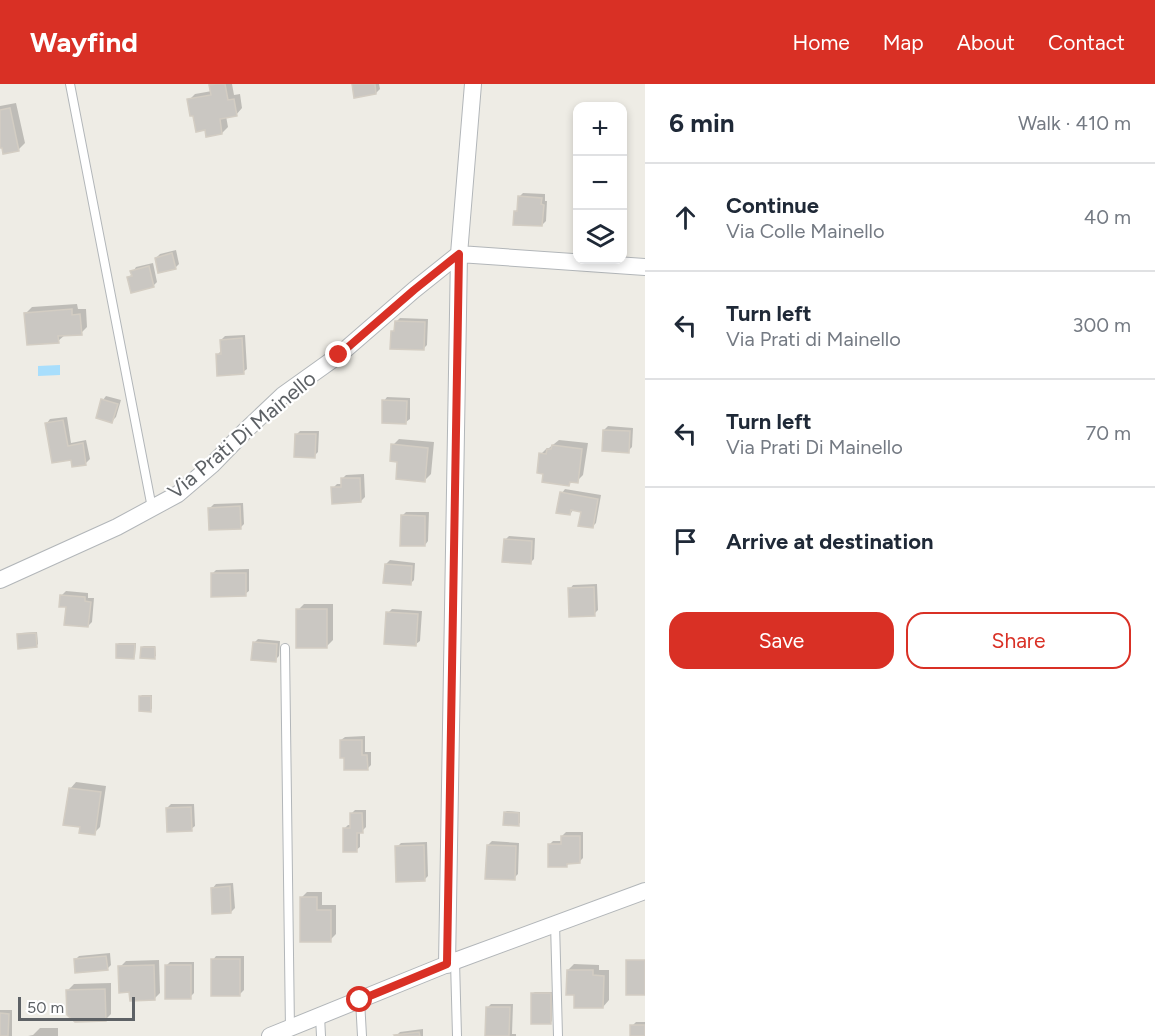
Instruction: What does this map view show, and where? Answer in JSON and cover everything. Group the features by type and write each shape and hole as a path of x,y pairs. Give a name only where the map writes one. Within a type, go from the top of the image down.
{"street":[{"path":"451,963 459,254 473,84"},
{"name":"Via Prati Di Mainello","path":"0,579 117,527 177,494 212,465 283,395 339,355 459,254"},
{"path":"459,254 645,267"},
{"path":"270,1036 290,1032 320,1016 451,963 645,891"}],"lane":[{"path":"70,84 152,508"},
{"path":"285,648 290,1032"},
{"path":"555,923 558,1036"},
{"path":"451,963 457,1036"},
{"path":"360,1000 362,1036"},
{"path":"320,1016 321,1036"}],"water":[{"path":"60,365 60,375 38,376 38,366"}],"building":[{"path":"225,84 228,100 234,99 237,116 220,119 222,134 206,137 205,130 196,132 187,99 211,95 209,85"},
{"path":"352,84 375,84 376,94 354,98"},
{"path":"10,108 19,151 3,154 0,148 0,110"},
{"path":"518,196 542,198 541,204 544,205 542,226 513,225"},
{"path":"172,253 176,269 158,273 155,258"},
{"path":"149,266 154,287 131,293 127,277 132,276 130,271"},
{"path":"72,309 72,315 80,314 82,335 58,336 59,343 27,345 24,313"},
{"path":"395,321 425,322 424,350 390,349 391,331 394,331"},
{"path":"242,338 244,374 217,376 216,354 221,354 220,340"},
{"path":"101,399 118,404 112,423 96,418"},
{"path":"382,400 407,401 406,424 382,423"},
{"path":"63,420 68,446 83,443 86,465 72,467 71,460 52,463 45,423"},
{"path":"603,430 630,431 629,453 602,451"},
{"path":"295,434 316,434 315,458 294,457"},
{"path":"391,444 428,448 425,482 396,479 397,462 390,461"},
{"path":"552,445 582,449 578,483 570,482 569,486 542,482 543,474 537,473 539,453 546,454 547,449 551,449"},
{"path":"341,478 360,478 361,502 332,504 331,487 341,487"},
{"path":"560,492 598,499 593,528 578,526 581,512 571,510 570,515 556,513"},
{"path":"240,506 241,529 209,530 208,508"},
{"path":"401,515 425,516 425,546 400,546"},
{"path":"504,539 532,541 531,564 502,562"},
{"path":"385,564 412,566 411,585 383,583"},
{"path":"211,573 246,573 246,596 211,597"},
{"path":"594,587 595,616 569,617 568,588"},
{"path":"60,595 85,597 85,601 91,602 88,627 64,625 66,607 59,607"},
{"path":"296,609 327,609 327,648 296,648"},
{"path":"386,612 418,614 416,646 384,644"},
{"path":"36,633 37,647 18,649 17,634"},
{"path":"253,642 277,644 276,662 251,660"},
{"path":"116,644 135,644 134,659 116,658"},
{"path":"141,647 155,647 155,659 140,658"},
{"path":"139,696 151,696 151,712 139,711"},
{"path":"340,740 362,740 362,755 367,755 368,770 344,770 344,758 340,758"},
{"path":"69,788 101,792 95,835 79,833 80,827 63,825"},
{"path":"191,807 192,831 167,832 166,808"},
{"path":"504,812 519,813 519,826 503,825"},
{"path":"350,813 362,813 363,833 357,833 357,852 343,852 343,828 350,828"},
{"path":"561,836 580,836 580,863 567,864 567,867 548,867 548,844 561,844"},
{"path":"424,845 425,881 396,882 395,846"},
{"path":"487,845 516,846 515,880 485,879"},
{"path":"230,886 231,913 212,914 211,888"},
{"path":"300,897 317,897 317,910 331,910 331,942 300,942"},
{"path":"106,956 108,970 75,973 74,959"},
{"path":"211,959 240,959 240,996 211,996"},
{"path":"626,960 645,960 645,995 626,995"},
{"path":"154,965 155,1000 130,1001 129,992 119,993 118,966"},
{"path":"165,965 191,965 191,999 165,999"},
{"path":"567,970 593,970 593,975 604,976 603,1008 574,1008 574,995 566,995"},
{"path":"105,989 106,1021 75,1022 67,1015 66,990"},
{"path":"531,993 551,993 551,1024 531,1024"},
{"path":"486,1007 510,1007 509,1036 485,1036"},
{"path":"0,1013 9,1014 8,1036 0,1036"},
{"path":"630,1025 645,1025 645,1036 630,1036"},
{"path":"419,1032 420,1036 394,1035"}],"route":[{"path":"339,355 459,254 447,964 360,1000"}]}
